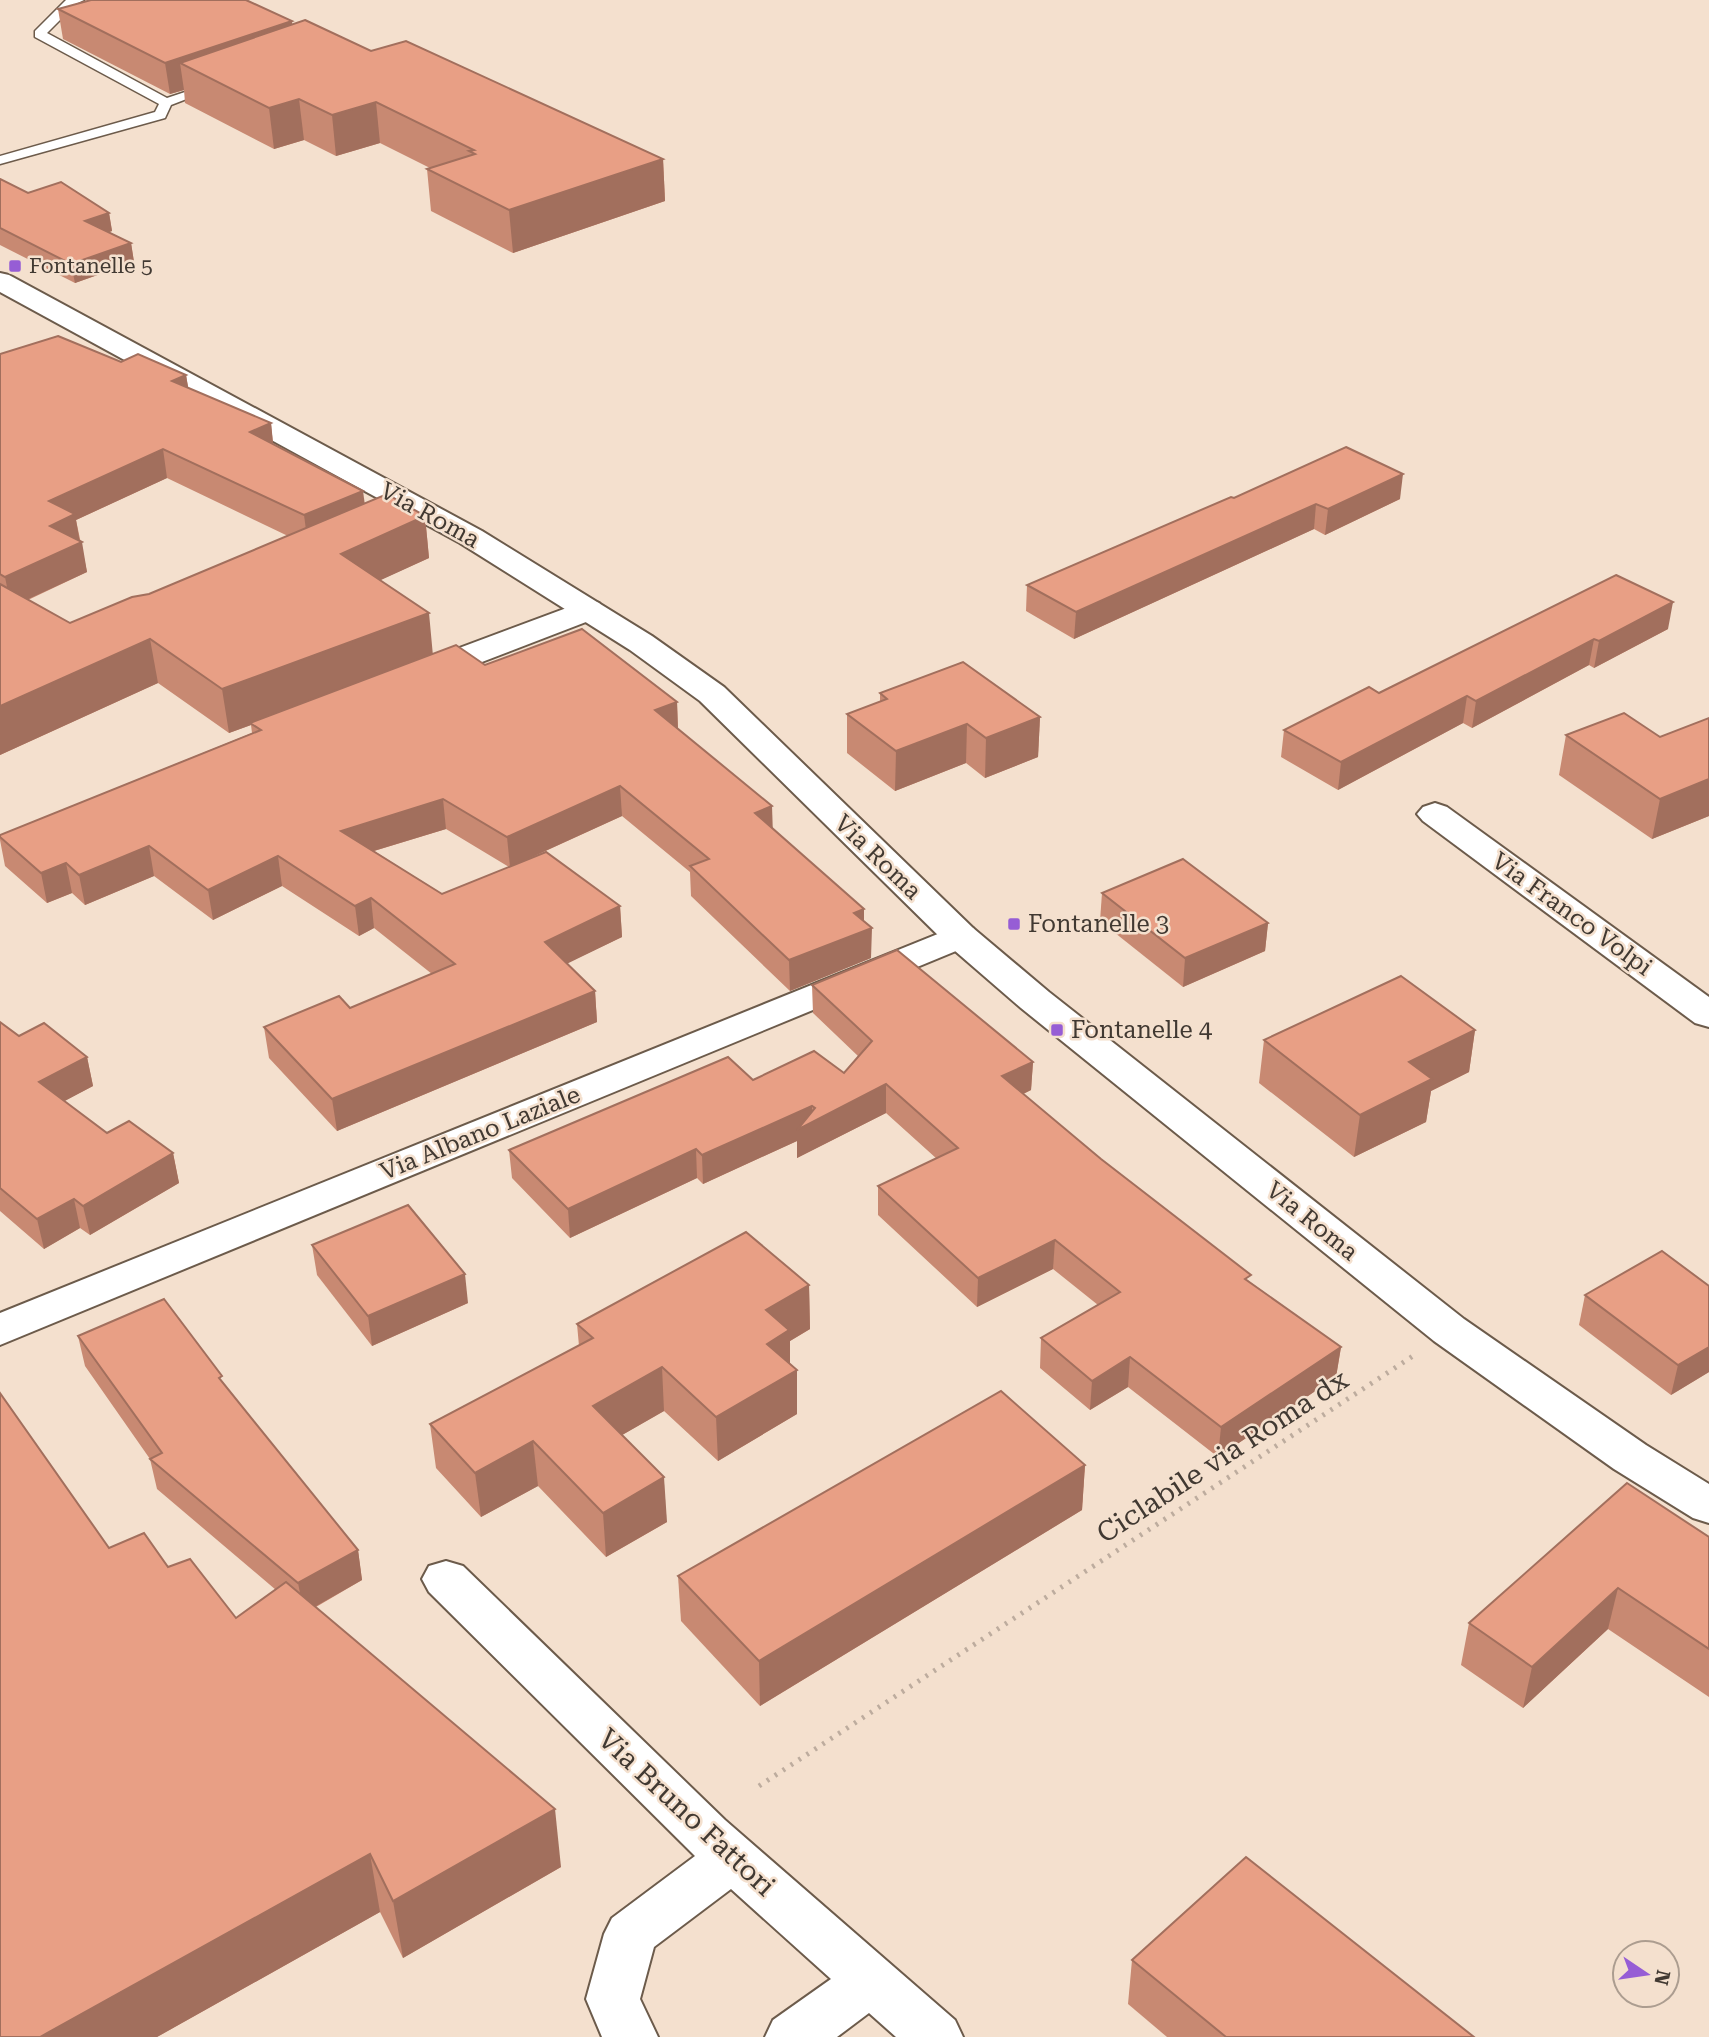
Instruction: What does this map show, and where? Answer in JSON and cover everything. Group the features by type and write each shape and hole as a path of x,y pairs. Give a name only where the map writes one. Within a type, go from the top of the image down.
{"main road":[{"name":"Via Roma","path":"0,281 471,537 641,643 712,694 960,936 1035,1000 1449,1330 1630,1457 1709,1506"},
{"path":"383,526 421,509"},
{"path":"393,685 588,610"},
{"name":"Via Franco Volpi","path":"1435,814 1709,1015"},
{"name":"Via Albano Laziale","path":"7,1318 960,936"},
{"path":"1630,1457 1671,1471 1709,1479"},
{"name":"Via Bruno Fattori","path":"446,1579 733,1858 934,2037"},
{"path":"629,2037 612,1998 631,1934 733,1858"},
{"path":"793,2037 871,1980"}],"lane":[{"path":"78,0 72,1 39,34 166,103"},
{"path":"0,160 160,115 166,103 216,86"}],"path":[{"name":"Ciclabile via Roma dx","path":"759,1786 1421,1351"}],"building":[{"path":"91,0 246,0 292,21 165,63 58,9"},
{"path":"305,20 371,51 406,41 663,159 509,210 427,169 475,154 469,151 474,150 376,102 332,115 299,99 269,108 180,63"},
{"path":"0,179 28,193 61,182 109,213 85,221 131,243 71,264 0,228"},
{"path":"58,336 121,362 138,354 186,375 172,381 271,423 250,432 363,491 304,515 163,449 49,501 75,514 50,526 82,542 5,577 0,574 0,354"},
{"path":"1346,447 1403,474 1328,509 1316,504 1076,612 1027,585 1234,498"},
{"path":"387,494 425,516 341,554 429,613 222,689 150,639 0,706 0,584 70,623 132,597 149,594"},
{"path":"1616,575 1673,602 1599,641 1594,639 1476,701 1467,696 1341,762 1284,730 1369,687 1379,693"},
{"path":"582,629 677,702 655,710 772,806 755,813 864,909 854,913 872,928 789,960 690,866 709,859 620,786 507,837 443,799 341,831 442,894 546,852 620,906 545,942 595,991 332,1099 264,1027 339,996 350,1008 455,964 371,898 355,906 278,856 208,890 149,846 79,875 66,863 41,873 0,837 261,730 250,723 456,645 485,665"},
{"path":"963,662 1040,717 986,738 967,724 896,751 847,714 887,699 880,693"},
{"path":"1624,713 1660,737 1709,718 1709,779 1660,799 1566,735"},
{"path":"1183,859 1268,923 1185,958 1102,893"},
{"path":"897,950 1033,1062 1002,1076 1101,1159 1251,1275 1245,1279 1341,1347 1221,1427 1130,1357 1092,1381 1041,1338 1120,1292 1055,1240 978,1278 878,1186 958,1148 886,1084 797,1130 815,1108 812,1106 702,1155 696,1149 568,1209 509,1150 728,1057 753,1080 814,1051 844,1073 872,1041 812,985"},
{"path":"1401,976 1475,1030 1409,1062 1432,1079 1360,1115 1264,1040"},
{"path":"0,1022 19,1036 44,1023 87,1057 39,1082 107,1133 129,1121 173,1153 83,1206 74,1199 37,1219 0,1188"},
{"path":"408,1205 465,1274 368,1316 312,1245"},
{"path":"746,1232 809,1285 766,1310 789,1330 767,1344 797,1370 716,1417 662,1367 593,1406 664,1477 603,1513 533,1441 475,1473 430,1424 593,1338 577,1324"},
{"path":"1662,1251 1709,1286 1709,1347 1678,1365 1585,1295"},
{"path":"164,1299 222,1376 219,1378 358,1550 298,1583 150,1459 162,1453 78,1336"},
{"path":"1001,1391 1085,1465 759,1661 678,1576"},
{"path":"0,1393 109,1548 144,1533 168,1567 190,1559 236,1618 286,1582 555,1809 393,1901 370,1854 40,2037 0,2037"},
{"path":"1627,1483 1709,1537 1709,1649 1618,1588 1532,1667 1469,1623"},
{"path":"1246,1857 1474,2037 1226,2037 1132,1960"}],"place":[{"name":"Fontanelle 5","path":"15,266"},
{"name":"Fontanelle 3","path":"1014,924"},
{"name":"Fontanelle 4","path":"1057,1030"}]}
